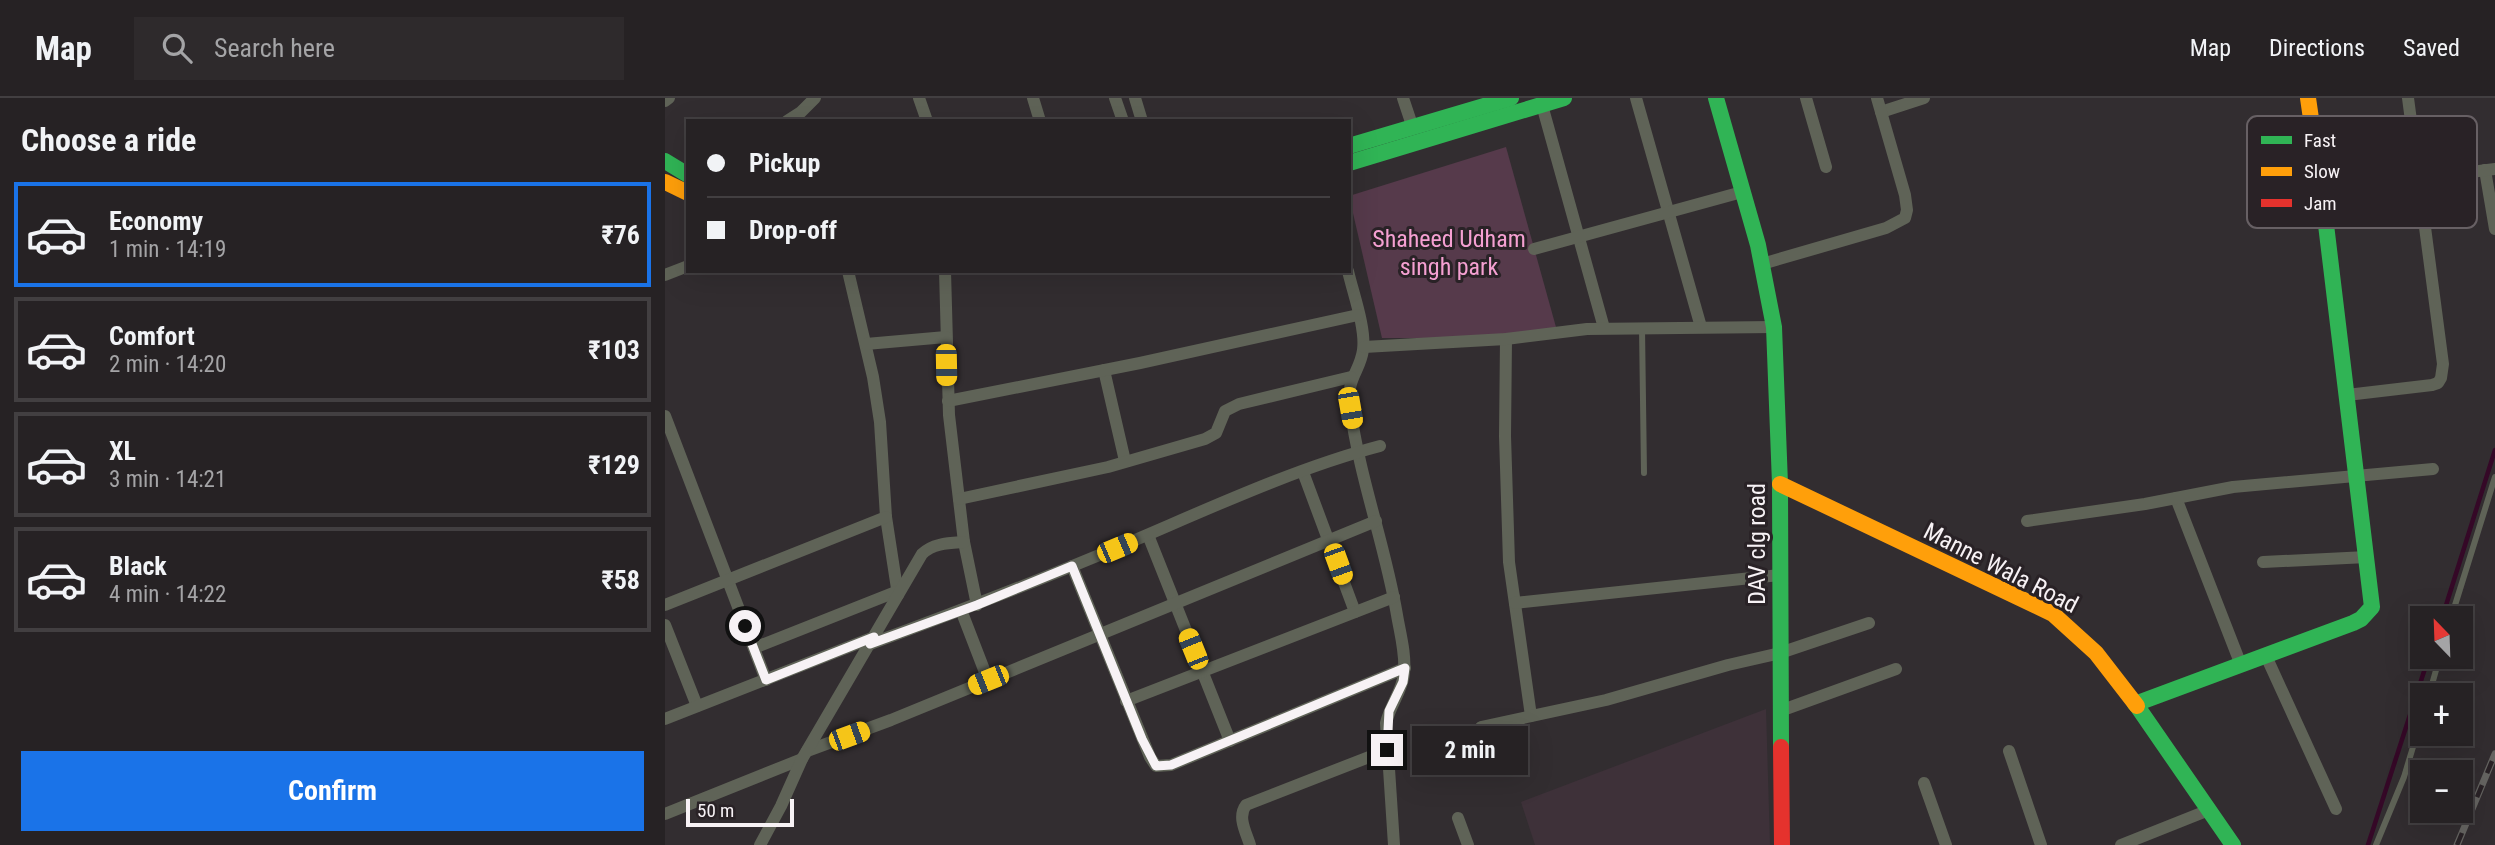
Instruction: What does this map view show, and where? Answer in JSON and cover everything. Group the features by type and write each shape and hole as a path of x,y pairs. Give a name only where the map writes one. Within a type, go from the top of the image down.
{"main road":[{"path":"1351,145 1511,98"},
{"path":"1351,162 1564,98"},
{"name":"DAV clg road","path":"1716,98 1758,245 1774,327 1780,484 1782,845"},
{"path":"2308,98 2311,116"},
{"path":"665,161 686,175"},
{"path":"665,182 686,192"},
{"path":"2135,704 2353,623 2368,614 2372,607 2327,228"},
{"name":"Manne Wala Road","path":"1780,484 2053,614 2075,630 2092,647 2135,704 2233,845"}],"street":[{"path":"790,119 815,98"},
{"path":"919,98 926,119"},
{"path":"1033,98 1039,119"},
{"path":"1115,98 1122,119"},
{"path":"1135,98 1141,119"},
{"path":"1403,98 1413,128"},
{"path":"1636,98 1701,327"},
{"path":"1806,98 1826,167"},
{"path":"1762,264 1886,228 1905,218 1905,195 1877,98"},
{"path":"1881,112 1924,98"},
{"path":"2408,98 2410,116"},
{"path":"1542,105 1604,328"},
{"path":"2490,170 2495,229"},
{"path":"1534,249 1742,192"},
{"path":"2347,395 2432,385 2441,378 2443,363 2425,228"},
{"path":"665,275 686,267"},
{"path":"848,273 866,344 880,422 887,517 898,593"},
{"path":"945,273 948,401 964,542 977,605"},
{"path":"1348,273 1364,347 1351,377 1349,395 1358,452 1394,597 1405,668 1403,682 1389,711 1387,750 1394,845"},
{"path":"948,401 1358,315"},
{"path":"1364,347 1506,338 1563,330 1604,328 1774,327"},
{"path":"866,344 946,337"},
{"path":"1506,338 1505,436 1509,562 1531,716"},
{"path":"1104,370 1125,461"},
{"path":"959,499 1125,461 1212,436 1219,429 1225,411 1239,404 1351,377"},
{"path":"665,416 766,680"},
{"path":"665,719 872,640 977,605 1231,499 1380,446"},
{"path":"2027,521 2233,487 2433,469"},
{"path":"1303,472 1355,612"},
{"path":"2176,498 2241,665"},
{"path":"665,605 887,517"},
{"path":"665,814 1376,521"},
{"path":"1148,535 1230,741"},
{"path":"760,845 782,806 804,755 925,550 936,545 964,542"},
{"path":"2263,562 2367,557"},
{"path":"1072,566 1126,701 1156,766 1171,765 1405,668"},
{"path":"1515,603 1780,575"},
{"path":"754,648 898,593"},
{"path":"1126,701 1394,597"},
{"path":"961,610 988,680"},
{"path":"1482,727 1585,706 1780,653 1869,623"},
{"path":"665,625 697,706"},
{"path":"2266,656 2336,809"},
{"path":"1780,711 1896,668"},
{"path":"1250,845 1241,817 1246,805 1387,750"},
{"path":"2008,751 2041,845"},
{"path":"1924,783 1946,845"},
{"path":"2121,845 2209,810"},
{"path":"1458,818 1468,845"}],"lane":[{"path":"1642,328 1644,473"},
{"path":"2455,606 2495,477"},
{"path":"2376,845 2404,777 2413,746"}],"shaded area":[{"path":"1766,709 1770,845 1535,845 1521,802"}],"green space":[{"name":"Shaheed Udham singh park","path":"1506,147 1559,338 1382,338 1351,195"}],"waterway":[{"path":"2446,606 2495,450"},
{"path":"2368,845 2425,669"}],"railway":[{"path":"2457,845 2495,754"}],"traffic: fast":[{"path":"1351,145 1511,98"},
{"path":"1351,162 1564,98"},
{"path":"1716,98 1758,245 1774,327 1780,484 1781,747"},
{"path":"665,161 686,174"},
{"path":"2135,704 2353,623 2372,607 2326,228"},
{"path":"2137,706 2233,845"}],"traffic: slow":[{"path":"2308,98 2311,116"},
{"path":"665,182 686,192"},
{"path":"1780,484 2053,614 2096,653 2137,706"}],"traffic: jam":[{"path":"1781,747 1782,845"}],"route":[{"path":"745,626 766,680 874,637 870,644 977,605 1072,566 1142,739 1156,766 1171,765 1405,668 1403,682 1386,723 1387,750"}]}
